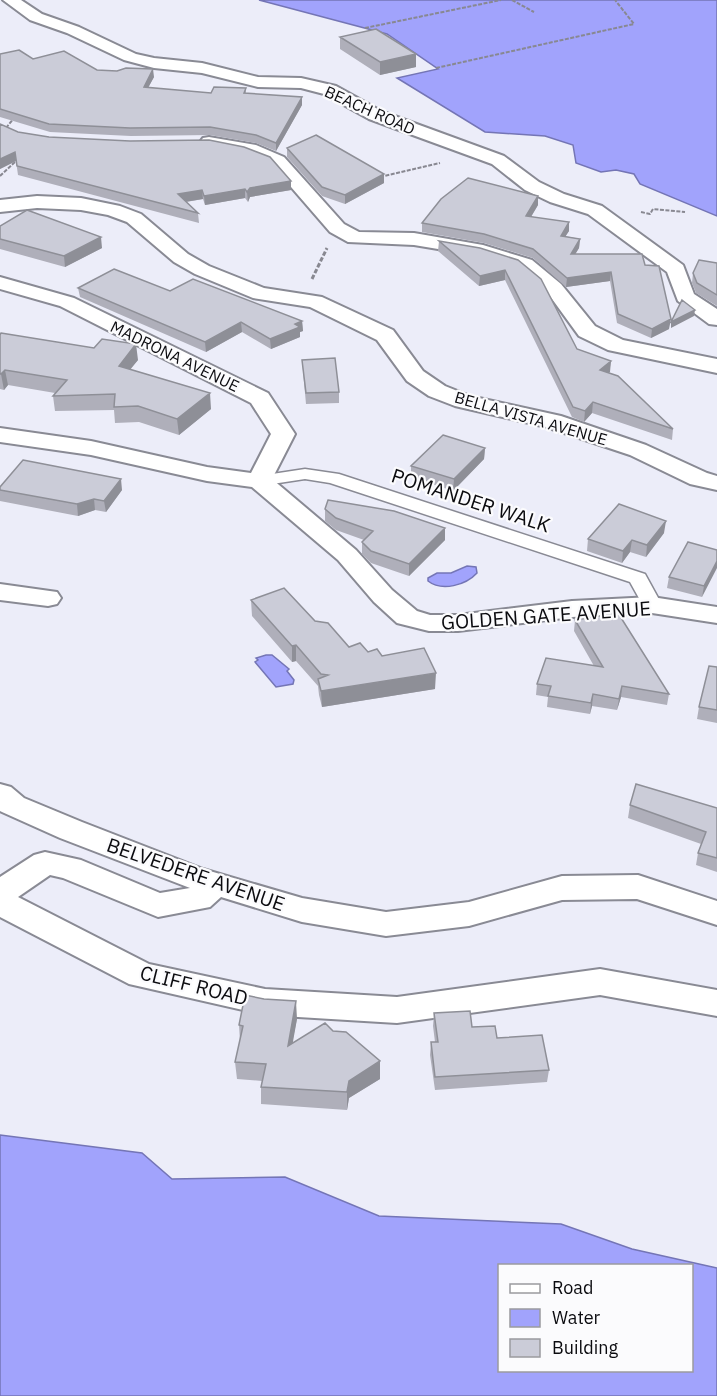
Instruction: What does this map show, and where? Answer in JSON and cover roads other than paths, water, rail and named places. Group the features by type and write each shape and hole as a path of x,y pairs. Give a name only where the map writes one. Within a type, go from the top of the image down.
{"street":[{"name":"BEACH ROAD","path":"11,0 36,17 73,30 130,57 154,63 202,68 258,82 301,82 330,90 375,115 498,160 532,186 557,198 595,210 676,269 685,297 717,319"},
{"path":"188,142 210,142 250,149 278,161 337,228 355,238 414,239 483,251 525,264 554,288 586,330 615,345 717,366"},
{"name":"BELLA VISTA AVENUE","path":"0,206 38,202 81,204 113,210 134,218 181,258 202,270 260,294 315,301 385,334 415,375 437,391 463,401 554,421 638,450 699,479 717,483"},
{"name":"MADRONA AVENUE","path":"0,283 67,302 260,398 283,434 259,481"},
{"path":"0,435 91,448 207,474 259,481"},
{"name":"POMANDER WALK","path":"259,481 305,474 333,478 638,578 652,604"},
{"name":"GOLDEN GATE AVENUE","path":"259,481 347,555 383,596 407,616 429,623 458,623 572,609 652,604 717,615"},
{"path":"0,592 48,598"},
{"name":"BELVEDERE AVENUE","path":"0,794 13,805 192,878 302,910 386,924 470,914 562,888 638,887 717,913"},
{"name":"CLIFF ROAD","path":"215,884 199,899 158,905 70,868 45,863 3,891 1,903 141,975 265,1002 397,1010 600,982 717,1003"}],"water":[{"path":"259,0 717,0 717,216 640,184 634,174 616,170 601,172 576,163 573,145 545,136 485,132 397,78 438,69 387,34"},
{"path":"467,566 476,567 477,573 460,584 440,586 428,581 428,578 437,573 451,573"},
{"path":"272,655 289,669 287,671 294,680 293,684 276,687 255,662 258,660 256,658"},
{"path":"0,1135 142,1153 172,1179 285,1177 379,1216 561,1224 632,1249 717,1268 717,1396 0,1396"}]}
